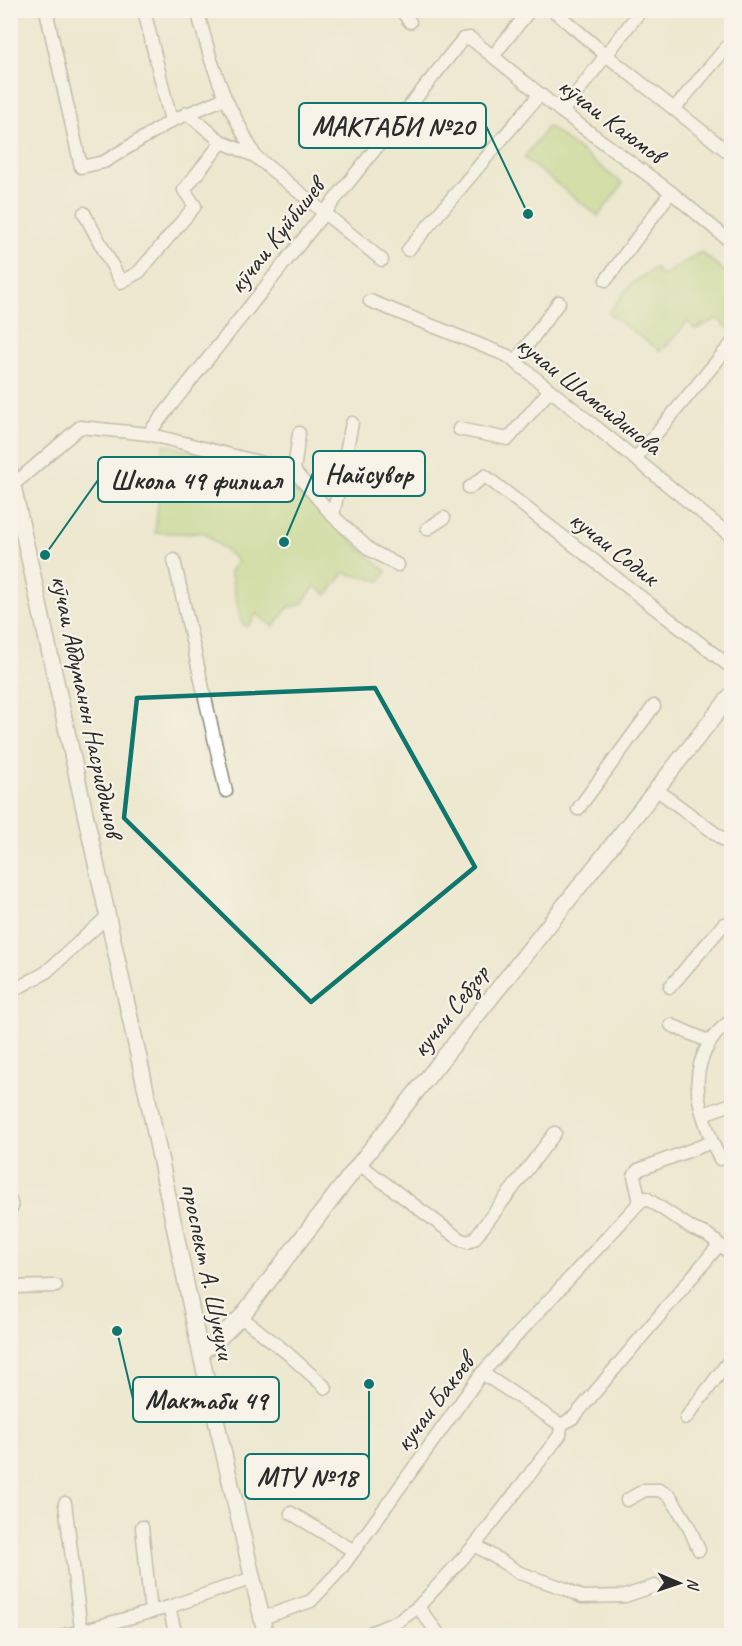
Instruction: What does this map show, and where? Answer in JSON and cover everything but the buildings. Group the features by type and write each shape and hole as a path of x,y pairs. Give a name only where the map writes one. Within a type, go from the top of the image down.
{"main road":[{"name":"кӯчаи Абдуманон Насриддинов","path":"11,481 108,916"},
{"name":"кучаи Себзор","path":"200,1351 211,1346 241,1317 359,1164 732,694"},
{"name":"проспект А. Шукухи","path":"108,916 200,1351 266,1635"}],"street":[{"path":"46,10 81,167 104,162 171,121 225,98"},
{"path":"144,10 171,121"},
{"path":"197,10 211,60 225,98 255,156"},
{"path":"401,10 410,22"},
{"path":"493,56 530,10"},
{"path":"553,10 606,56 732,155"},
{"path":"562,112 641,10"},
{"name":"кӯчаи Каюмов","path":"463,39 470,38 562,112 671,192 732,243"},
{"name":"кӯчаи Куйбишев","path":"148,434 463,39"},
{"path":"674,109 732,41"},
{"path":"408,250 540,94"},
{"path":"188,113 222,142 255,156 382,260"},
{"path":"84,213 121,282 140,272 195,206 184,190 222,142"},
{"path":"606,280 671,192"},
{"name":"кучаи Шамсидинова","path":"370,302 508,356 732,537"},
{"path":"516,362 559,302"},
{"path":"635,459 732,343"},
{"path":"459,429 508,439 550,390"},
{"path":"333,516 352,423"},
{"path":"11,481 80,427 148,434 294,471 333,516 370,550 398,566"},
{"path":"294,471 299,433"},
{"name":"кучаи Содик","path":"469,488 485,476 732,668"},
{"path":"427,529 444,518"},
{"path":"174,560 226,791"},
{"path":"578,809 654,706"},
{"path":"656,789 732,846"},
{"path":"10,992 45,973 108,916"},
{"path":"670,987 724,924"},
{"path":"732,1020 708,1041 699,1066 698,1092 712,1142 720,1159 732,1155"},
{"path":"671,1025 708,1041"},
{"path":"703,1114 732,1104"},
{"path":"359,1164 461,1240 468,1242 474,1239 555,1133"},
{"path":"712,1142 638,1170 634,1176 640,1202 646,1198 693,1229 708,1235 732,1255"},
{"name":"кучаи Бакоев","path":"262,1618 311,1601 340,1570 482,1373 640,1202"},
{"path":"561,1425 574,1417 719,1245"},
{"path":"10,1287 56,1286"},
{"path":"241,1317 286,1352 326,1388"},
{"path":"686,1418 732,1357"},
{"path":"482,1373 561,1425"},
{"path":"363,1635 399,1621 418,1607 475,1545 561,1435 561,1425"},
{"path":"627,1500 645,1490 658,1490 670,1496 688,1525 699,1550"},
{"path":"65,1503 81,1629"},
{"path":"291,1513 354,1551"},
{"path":"142,1527 151,1612"},
{"path":"475,1545 519,1573 566,1588 582,1597 626,1596 655,1586"},
{"path":"62,1635 169,1607 252,1578"},
{"path":"169,1607 176,1635"},
{"path":"418,1607 440,1635"}],"highlighted area":[{"path":"375,688 475,867 311,1002 124,818 137,698"}],"green space":[{"path":"548,126 623,184 598,216 524,158"},
{"path":"701,252 727,273 729,271 731,273 731,330 717,319 695,329 687,322 660,351 608,313 632,283 655,268 662,276"},
{"path":"164,444 276,475 293,483 360,549 387,572 380,581 344,573 327,595 315,586 301,605 289,607 273,627 257,614 247,627 241,622 230,571 238,561 203,532 155,533"}],"place":[{"name":"МАКТАБИ №20","path":"528,214"},
{"name":"Найсувор","path":"284,542"},
{"name":"Школа 49 филиал","path":"45,555"},
{"name":"Мактаби 49","path":"117,1331"},
{"name":"МТУ №18","path":"369,1384"}]}
